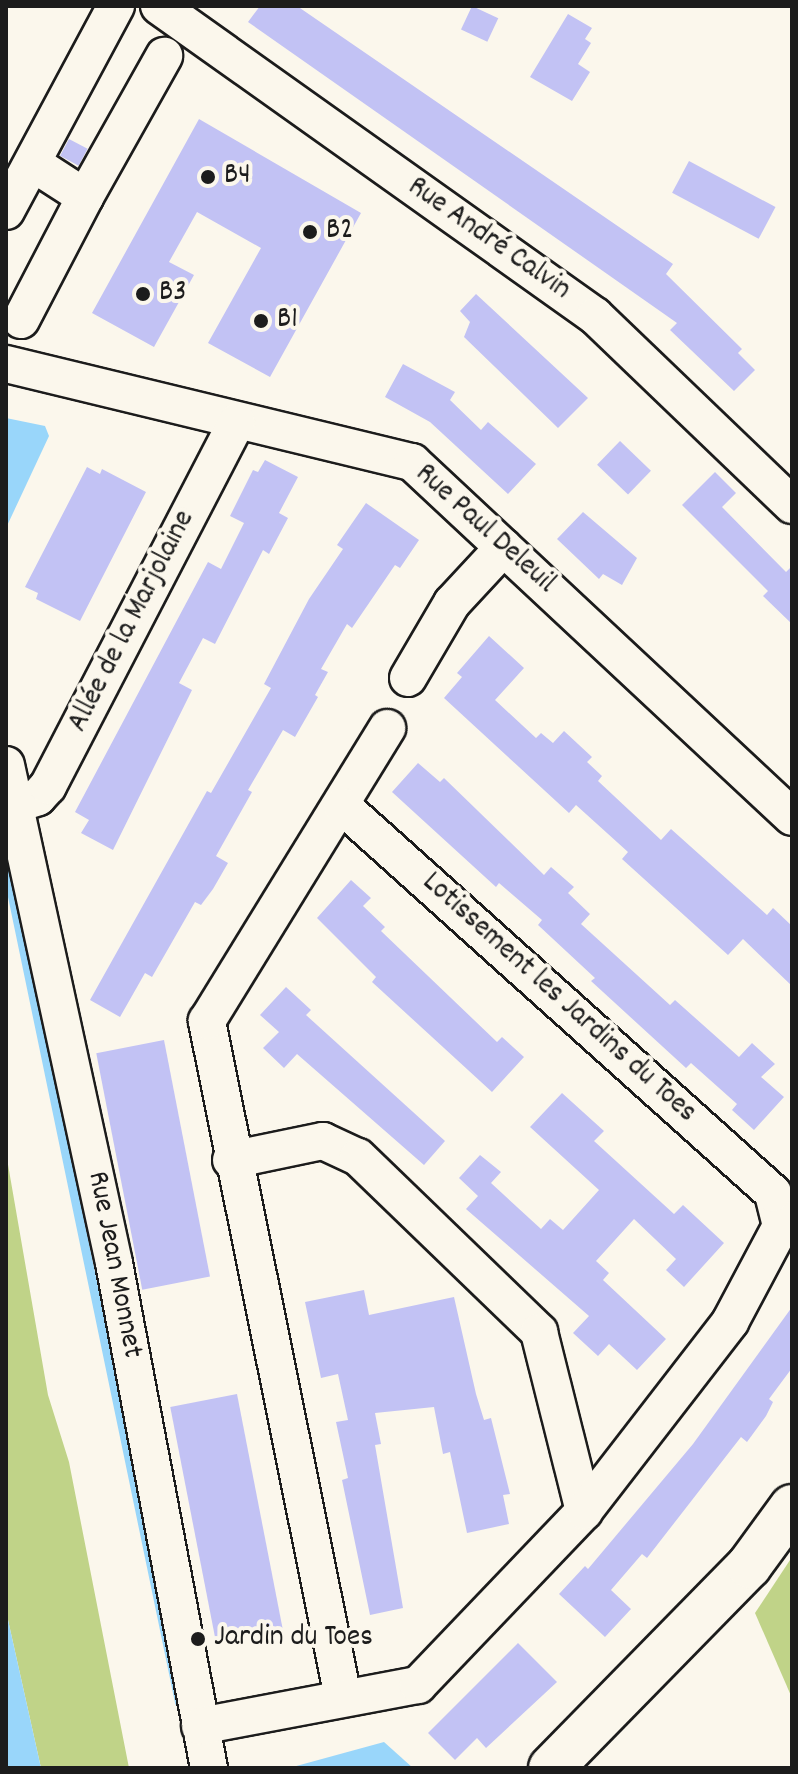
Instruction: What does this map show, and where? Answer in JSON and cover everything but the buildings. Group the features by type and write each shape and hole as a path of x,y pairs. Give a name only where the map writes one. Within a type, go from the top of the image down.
{"main road":[{"path":"551,1768 749,1566 792,1507"}],"street":[{"path":"6,211 34,164 48,129 116,6"},
{"name":"Rue André Calvin","path":"159,6 595,316 792,505"},
{"path":"21,320 164,56"},
{"path":"34,164 85,197"},
{"name":"Rue Paul Deleuil","path":"6,364 412,462 792,817"},
{"name":"Allée de la Marjolaine","path":"14,805 38,797 48,786 237,422"},
{"path":"408,678 452,603 504,547"},
{"path":"343,1697 231,1160 207,1021 342,806 387,728"},
{"name":"Rue Jean Monnet","path":"6,765 114,1263 209,1768"},
{"name":"Lotissement les Jardins du Toes","path":"200,1726 418,1685 584,1511 730,1322 781,1226 783,1187 342,806"},
{"path":"231,1160 323,1141 358,1157 539,1332 584,1511"}],"green space":[{"path":"6,1153 48,1395 69,1462 129,1768 41,1768 6,1611"},
{"path":"792,1557 792,1698 755,1613"}],"water":[{"path":"6,418 45,426 49,436 6,528"},
{"path":"6,1611 41,1768 6,1768"},
{"path":"384,1742 413,1768 289,1768"}],"waterway":[{"path":"6,867 179,1702"}],"place":[{"name":"B4","path":"208,177"},
{"name":"B2","path":"310,232"},
{"name":"B3","path":"143,294"},
{"name":"B1","path":"261,321"},
{"name":"Jardin du Toes","path":"198,1639"}]}
